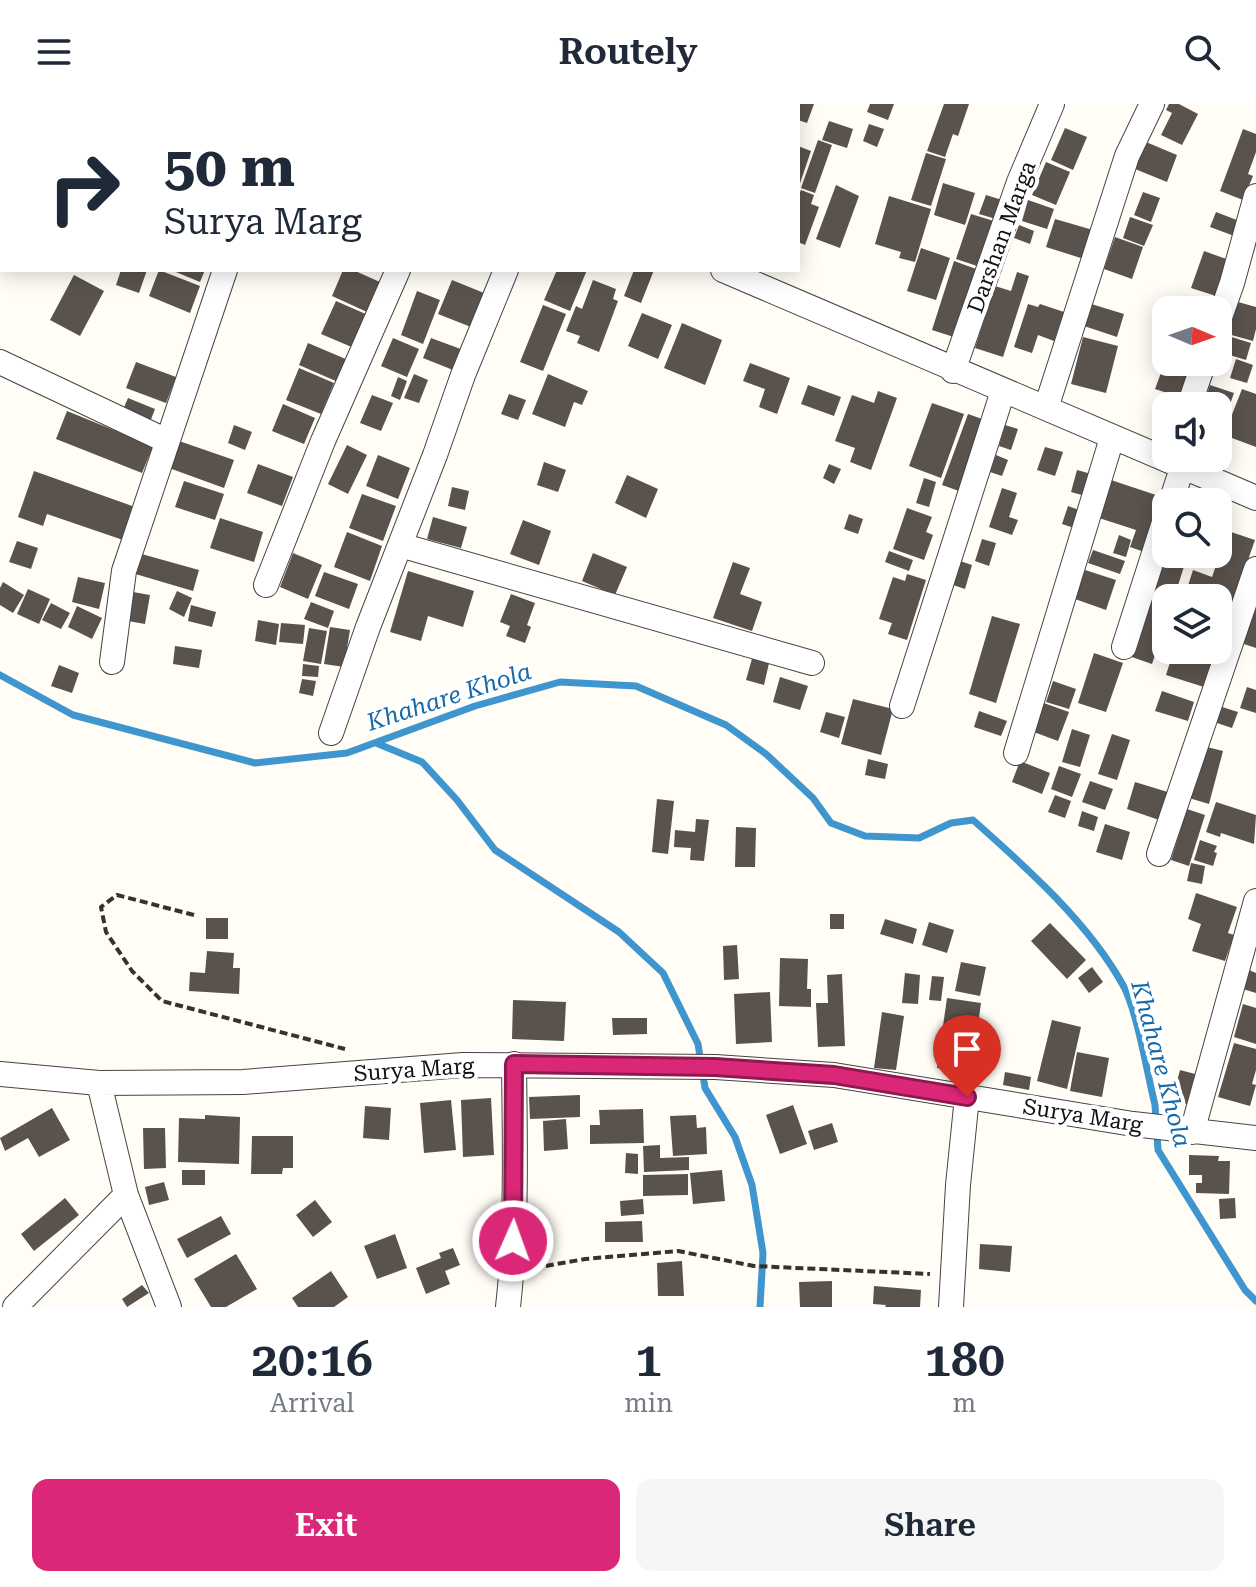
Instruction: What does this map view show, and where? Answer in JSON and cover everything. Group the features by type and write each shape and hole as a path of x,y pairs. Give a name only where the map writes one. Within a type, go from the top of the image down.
{"street":[{"name":"Darshan Marga","path":"953,371 1019,182 1052,104"},
{"path":"1046,408 1127,156 1152,104"},
{"path":"1227,296 1256,196"},
{"path":"112,662 124,571 224,272"},
{"path":"266,585 323,441 397,272"},
{"path":"331,733 463,375 505,272"},
{"path":"728,272 1152,454"},
{"path":"0,362 167,441"},
{"path":"902,706 1003,391"},
{"path":"1016,753 1112,438"},
{"path":"1196,472 1256,498"},
{"path":"400,545 812,663"},
{"path":"1124,647 1152,560"},
{"path":"1159,854 1256,569"},
{"path":"1183,1131 1256,901"},
{"path":"508,1307 512,1273 514,1064"},
{"name":"Surya Marg","path":"0,1074 99,1083 243,1082 409,1068 514,1064 715,1067 834,1075 1133,1124 1256,1138"},
{"path":"99,1083 126,1195 169,1307"},
{"path":"951,1307 967,1097"},
{"path":"15,1307 126,1195"}],"path":[{"path":"194,915 117,895 101,907 106,932 132,971 162,1001 352,1051"},
{"path":"512,1273 585,1259 678,1251 754,1266 952,1275"}],"building":[{"path":"800,104 814,104 807,123 800,121"},
{"path":"870,104 894,104 888,120 867,112"},
{"path":"944,104 969,104 958,136 953,134 945,157 927,151"},
{"path":"1169,104 1179,104 1198,114 1182,145 1161,135 1172,113 1166,110"},
{"path":"829,121 853,129 847,148 822,140"},
{"path":"869,124 884,129 877,147 863,141"},
{"path":"1065,128 1087,137 1073,170 1051,160"},
{"path":"1243,129 1256,134 1256,152 1248,174 1253,176 1243,200 1220,191"},
{"path":"818,140 832,145 815,193 801,188"},
{"path":"1146,142 1177,155 1167,182 1135,169"},
{"path":"800,147 811,151 800,183"},
{"path":"926,153 946,159 931,206 911,200"},
{"path":"1046,162 1070,172 1056,205 1032,195"},
{"path":"943,183 975,193 965,225 934,215"},
{"path":"836,185 859,196 840,248 816,239"},
{"path":"801,190 814,195 811,204 819,207 805,245 800,243"},
{"path":"1143,192 1160,198 1151,222 1134,215"},
{"path":"986,195 1002,200 996,219 979,214"},
{"path":"889,196 931,209 915,262 899,258 901,252 875,244"},
{"path":"1028,200 1054,209 1047,229 1022,221"},
{"path":"1216,212 1242,222 1237,237 1210,227"},
{"path":"971,214 994,221 980,267 956,259"},
{"path":"1130,217 1153,225 1144,246 1123,238"},
{"path":"1055,219 1093,230 1084,259 1046,247"},
{"path":"1019,225 1034,231 1030,244 1014,238"},
{"path":"1115,237 1143,247 1132,279 1104,269"},
{"path":"921,248 950,258 936,300 907,291"},
{"path":"1204,251 1229,260 1216,296 1191,288"},
{"path":"954,261 979,270 957,338 932,330"},
{"path":"120,272 146,272 139,293 116,285"},
{"path":"158,272 200,286 190,313 149,296"},
{"path":"176,272 204,272 200,282"},
{"path":"342,272 358,272 380,282 367,312 332,296"},
{"path":"556,272 586,272 570,311 544,300"},
{"path":"633,272 653,272 641,303 624,296"},
{"path":"1017,272 1029,276 1003,357 975,348 995,286 1011,291"},
{"path":"74,275 104,291 80,336 50,320"},
{"path":"452,280 484,293 471,327 438,314"},
{"path":"593,280 616,289 613,299 618,301 599,352 577,343 580,336 566,331 576,306 582,309"},
{"path":"417,291 440,300 423,344 401,335"},
{"path":"336,301 368,315 354,348 321,334"},
{"path":"1238,302 1256,307 1253,341 1232,335 1232,321"},
{"path":"1088,303 1124,314 1117,337 1081,325"},
{"path":"1028,304 1038,307 1040,304 1064,312 1054,341 1038,335 1032,353 1014,347"},
{"path":"543,305 566,314 543,371 520,362"},
{"path":"642,313 672,325 658,359 628,346"},
{"path":"682,323 722,340 705,385 664,368"},
{"path":"1083,337 1118,346 1106,393 1071,384"},
{"path":"1232,337 1251,343 1246,360 1232,356"},
{"path":"393,338 419,349 407,377 381,366"},
{"path":"431,338 466,351 458,372 423,358"},
{"path":"308,343 348,360 338,382 299,365"},
{"path":"1236,359 1253,365 1247,383 1230,378"},
{"path":"136,362 176,377 166,403 126,388"},
{"path":"750,363 790,378 777,414 759,407 765,389 743,381"},
{"path":"299,368 334,383 321,414 286,400"},
{"path":"414,374 428,380 419,403 404,398"},
{"path":"548,374 588,391 582,405 574,402 565,427 532,414"},
{"path":"1160,376 1192,376 1188,392 1155,389"},
{"path":"398,377 407,381 400,400 391,396"},
{"path":"808,385 841,397 834,416 801,404"},
{"path":"1210,385 1231,392 1208,392"},
{"path":"1242,389 1256,394 1256,447 1232,438 1232,415"},
{"path":"878,391 897,398 871,470 850,462 855,448 835,441 852,395 874,403"},
{"path":"509,394 526,400 518,420 501,414"},
{"path":"372,395 393,403 381,431 360,423"},
{"path":"128,398 155,409 150,422 122,412"},
{"path":"932,403 964,414 941,478 909,466"},
{"path":"283,404 315,418 304,444 272,431"},
{"path":"67,411 153,446 142,473 56,439"},
{"path":"968,414 985,420 959,491 942,485"},
{"path":"234,425 252,432 245,450 228,443"},
{"path":"1005,425 1018,429 1011,450 999,446"},
{"path":"179,441 234,460 224,488 169,468"},
{"path":"347,445 367,455 348,494 328,484"},
{"path":"1045,447 1063,452 1055,476 1037,470"},
{"path":"378,455 410,468 398,499 366,486"},
{"path":"996,455 1008,460 1002,476 990,472"},
{"path":"544,462 566,470 558,492 537,485"},
{"path":"258,464 293,477 282,506 247,493"},
{"path":"829,464 841,469 834,484 823,478"},
{"path":"1077,470 1095,475 1089,497 1071,492"},
{"path":"34,471 135,507 123,540 47,514 43,526 18,517"},
{"path":"627,475 658,489 646,518 615,503"},
{"path":"924,478 936,482 929,507 916,503"},
{"path":"1111,480 1152,494 1150,554 1130,547 1136,530 1099,518"},
{"path":"184,481 224,494 215,520 175,507"},
{"path":"452,487 469,491 465,510 448,506"},
{"path":"1002,488 1017,493 1009,517 1018,520 1012,535 989,527"},
{"path":"362,494 396,506 383,541 349,528"},
{"path":"1068,506 1082,511 1077,529 1062,524"},
{"path":"907,508 932,517 926,532 933,535 924,560 893,549"},
{"path":"849,514 863,519 858,534 844,529"},
{"path":"433,517 467,527 461,548 427,539"},
{"path":"220,518 263,532 254,562 210,548"},
{"path":"523,520 551,531 539,565 510,554"},
{"path":"347,532 382,546 370,581 334,567"},
{"path":"1232,532 1255,540 1232,606 1232,584 1188,584 1193,570 1212,577 1215,568 1232,568"},
{"path":"1119,535 1131,540 1126,557 1113,553"},
{"path":"982,539 996,543 989,566 975,561"},
{"path":"17,541 38,548 31,569 9,562"},
{"path":"1093,550 1125,561 1120,574 1088,563"},
{"path":"889,551 913,560 909,571 885,562"},
{"path":"138,553 199,570 193,591 132,573"},
{"path":"293,553 322,565 308,599 280,587"},
{"path":"593,553 627,567 615,595 582,581"},
{"path":"957,560 972,565 965,589 950,584"},
{"path":"733,562 750,568 740,594 762,602 752,631 713,618"},
{"path":"1161,568 1184,568 1178,584 1155,584"},
{"path":"1085,570 1116,580 1106,610 1075,599"},
{"path":"408,571 474,591 463,627 428,616 421,641 390,632"},
{"path":"324,572 358,584 349,609 315,596"},
{"path":"907,574 926,580 907,640 888,634 892,623 879,619 893,577 905,581"},
{"path":"78,577 105,583 99,609 72,602"},
{"path":"3,582 24,595 13,613 0,605"},
{"path":"28,589 50,599 39,624 17,614"},
{"path":"177,591 192,598 184,617 169,609"},
{"path":"133,592 150,595 145,624 128,621"},
{"path":"1152,593 1152,664 1129,656"},
{"path":"511,594 535,603 527,625 531,627 525,643 506,636 510,626 500,622"},
{"path":"1256,599 1256,648 1238,642"},
{"path":"311,602 334,611 328,628 304,619"},
{"path":"51,603 70,613 61,629 42,620"},
{"path":"191,605 216,612 212,627 188,621"},
{"path":"77,606 102,618 92,639 68,627"},
{"path":"992,616 1020,624 996,703 969,694"},
{"path":"258,620 279,624 276,645 255,641"},
{"path":"281,623 305,625 303,644 279,642"},
{"path":"330,627 350,630 344,667 324,664"},
{"path":"309,628 327,631 321,664 303,661"},
{"path":"175,646 202,650 199,668 173,664"},
{"path":"1094,653 1123,663 1106,712 1078,703"},
{"path":"753,655 770,659 764,685 746,680"},
{"path":"303,664 319,666 318,677 302,676"},
{"path":"1170,664 1211,664 1204,687 1166,675"},
{"path":"59,665 79,673 72,693 51,686"},
{"path":"780,677 808,686 800,710 773,702"},
{"path":"302,679 316,681 313,696 299,693"},
{"path":"1053,681 1076,689 1069,709 1046,702"},
{"path":"1247,687 1256,690 1256,713 1240,708"},
{"path":"1162,691 1194,702 1188,721 1155,711"},
{"path":"853,699 893,709 881,755 841,744"},
{"path":"1041,702 1069,712 1058,741 1031,731"},
{"path":"1219,706 1238,712 1232,728 1214,722"},
{"path":"979,711 1007,721 1001,736 974,727"},
{"path":"826,712 845,717 839,738 820,732"},
{"path":"1072,729 1090,735 1080,767 1062,762"},
{"path":"1112,734 1130,740 1117,780 1098,774"},
{"path":"1203,746 1223,751 1209,804 1189,798"},
{"path":"868,759 888,764 885,779 865,775"},
{"path":"1020,761 1050,773 1042,794 1012,782"},
{"path":"1059,766 1081,774 1072,797 1051,789"},
{"path":"1090,781 1113,789 1105,810 1082,802"},
{"path":"1135,782 1171,793 1162,821 1127,809"},
{"path":"1055,795 1071,801 1065,818 1048,812"},
{"path":"657,799 674,801 668,854 652,852"},
{"path":"1216,802 1256,815 1254,844 1221,833 1220,837 1206,832"},
{"path":"1187,809 1205,815 1189,866 1171,860"},
{"path":"1082,811 1098,817 1094,831 1078,826"},
{"path":"696,819 709,820 704,861 690,860 691,848 674,847 675,830 695,832"},
{"path":"1105,824 1130,832 1122,860 1096,852"},
{"path":"736,827 756,828 755,867 735,867"},
{"path":"1200,840 1217,846 1213,866 1194,860"},
{"path":"1191,863 1205,866 1202,884 1187,881"},
{"path":"1196,893 1237,907 1228,933 1234,935 1225,961 1192,951 1201,924 1188,919"},
{"path":"830,914 844,914 844,929 830,929"},
{"path":"206,918 228,918 228,939 206,939"},
{"path":"885,919 917,929 913,944 880,934"},
{"path":"929,922 954,930 947,953 922,945"},
{"path":"1050,923 1086,960 1067,979 1031,941"},
{"path":"737,945 739,979 724,980 723,946"},
{"path":"207,951 234,953 233,968 240,968 239,994 189,991 190,972 205,973"},
{"path":"780,958 808,959 807,989 811,989 811,1007 779,1006"},
{"path":"961,962 986,967 980,996 955,991"},
{"path":"1092,967 1103,982 1089,993 1078,978"},
{"path":"1249,970 1256,973 1256,993 1243,989"},
{"path":"905,973 920,975 918,1004 902,1003"},
{"path":"842,974 845,1046 818,1047 816,1003 828,1003 827,975"},
{"path":"932,976 944,977 941,1001 929,1000"},
{"path":"770,992 772,1042 736,1044 734,994"},
{"path":"947,998 981,1003 977,1032 970,1031 967,1053 954,1051 965,1054 963,1072 937,1068"},
{"path":"513,1000 566,1002 564,1041 512,1039"},
{"path":"1243,1004 1256,1008 1256,1044 1234,1037"},
{"path":"882,1012 904,1016 896,1070 874,1068"},
{"path":"612,1018 647,1018 647,1034 613,1035"},
{"path":"1052,1020 1081,1027 1067,1089 1037,1081"},
{"path":"1234,1043 1256,1049 1252,1084 1256,1085 1250,1106 1218,1097"},
{"path":"1077,1052 1109,1058 1102,1097 1070,1091"},
{"path":"1180,1070 1199,1075 1191,1105 1172,1100"},
{"path":"1005,1072 1031,1077 1029,1090 1003,1085"},
{"path":"580,1095 580,1117 530,1119 529,1097"},
{"path":"491,1098 494,1155 463,1157 461,1100"},
{"path":"451,1100 456,1150 424,1153 420,1103"},
{"path":"793,1105 807,1144 780,1154 766,1115"},
{"path":"365,1106 391,1108 389,1140 363,1138"},
{"path":"52,1108 70,1140 39,1157 28,1138 5,1151 0,1138"},
{"path":"643,1109 644,1143 590,1144 590,1125 600,1125 599,1110"},
{"path":"205,1115 240,1117 239,1164 178,1162 179,1118 205,1119"},
{"path":"696,1115 697,1128 706,1127 707,1154 673,1156 670,1116"},
{"path":"566,1119 568,1149 544,1151 543,1121"},
{"path":"832,1123 838,1142 814,1150 808,1131"},
{"path":"143,1128 165,1128 166,1168 144,1169"},
{"path":"252,1136 293,1136 293,1168 283,1168 282,1174 251,1174"},
{"path":"660,1145 660,1158 689,1157 689,1170 644,1172 643,1146"},
{"path":"626,1153 638,1154 638,1174 625,1173"},
{"path":"1189,1155 1219,1156 1218,1161 1230,1161 1229,1194 1196,1193 1196,1183 1202,1183 1202,1175 1189,1175"},
{"path":"182,1170 205,1170 205,1185 182,1185"},
{"path":"722,1170 725,1201 693,1204 690,1173"},
{"path":"688,1174 688,1195 643,1196 643,1175"},
{"path":"164,1182 169,1200 149,1205 145,1187"},
{"path":"65,1198 79,1215 34,1251 21,1234"},
{"path":"1235,1198 1236,1218 1220,1219 1219,1199"},
{"path":"643,1199 644,1214 621,1216 620,1201"},
{"path":"315,1200 332,1222 313,1237 296,1215"},
{"path":"221,1216 231,1234 187,1258 177,1239"},
{"path":"642,1221 643,1242 605,1242 605,1222"},
{"path":"395,1234 407,1268 377,1279 364,1246"},
{"path":"980,1244 1012,1246 1010,1272 979,1269"},
{"path":"453,1248 460,1265 445,1271 450,1284 426,1294 416,1268 441,1258 439,1253"},
{"path":"236,1254 257,1289 226,1307 211,1307 194,1279"},
{"path":"682,1261 684,1296 658,1296 657,1263"},
{"path":"331,1271 348,1297 334,1307 298,1307 292,1298"},
{"path":"832,1281 832,1307 800,1307 799,1282"},
{"path":"142,1285 149,1293 127,1307 122,1299"},
{"path":"874,1286 921,1290 920,1307 873,1304"}],"waterway":[{"name":"Khahare Khola","path":"0,675 73,715 255,763 347,753 475,706 560,682 636,686 726,725 766,754 813,798 831,823 865,836 919,838 951,823 973,820 1056,898 1110,964 1124,987 1134,1013 1156,1120"},
{"path":"376,743 422,762 457,800 495,850 619,932 663,973 698,1044 705,1088 735,1137 752,1185 763,1253 760,1307"},
{"name":"Khahare Khola","path":"1157,1133 1158,1150 1245,1290 1256,1301"}],"route":[{"path":"513,1241 514,1064 715,1067 834,1075 967,1097"}]}
